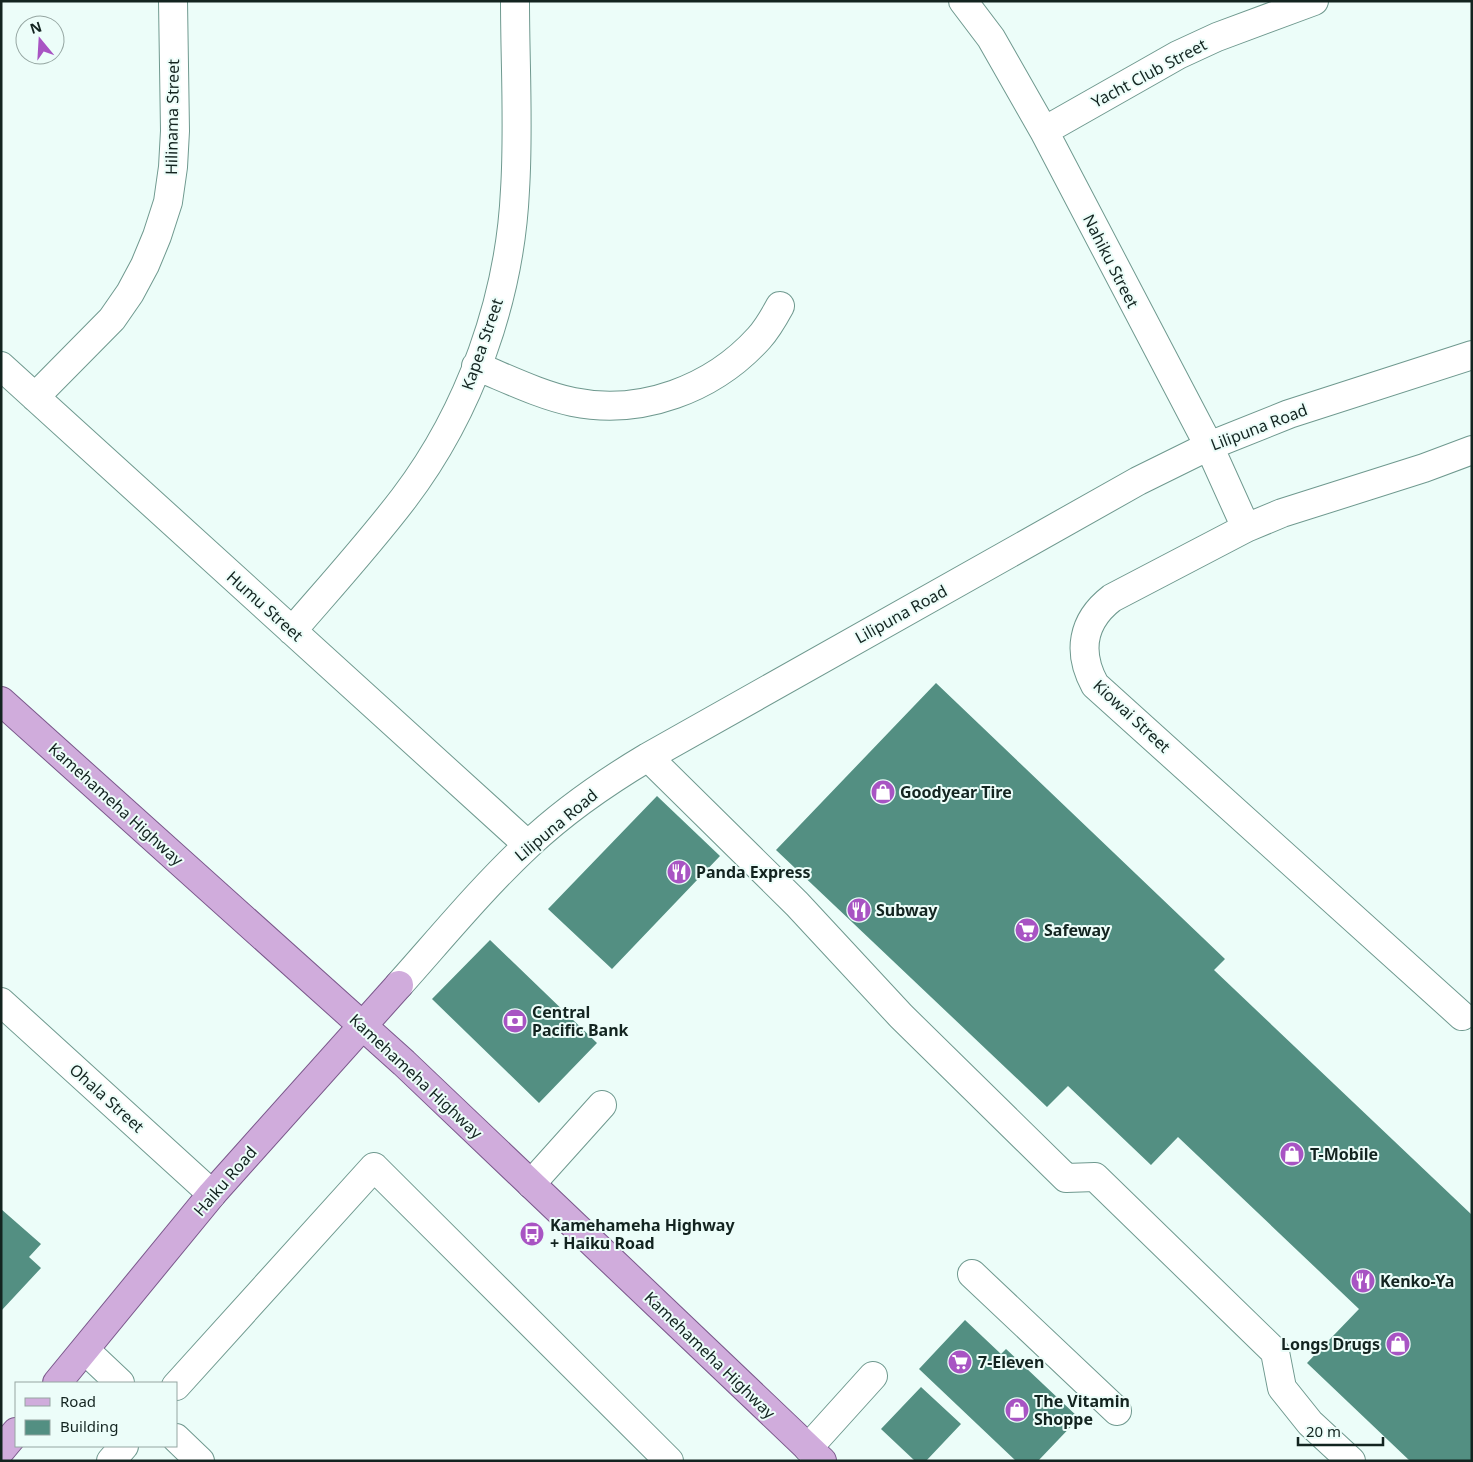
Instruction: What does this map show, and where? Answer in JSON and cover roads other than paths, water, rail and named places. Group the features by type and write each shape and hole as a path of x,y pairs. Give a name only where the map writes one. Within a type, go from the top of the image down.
{"main road":[{"name":"Kamehameha Highway","path":"1,701 404,1063 815,1454"},
{"name":"Haiku Road","path":"58,1382 212,1194 399,985"},
{"path":"1,1450 15,1433"}],"street":[{"name":"Hilinama Street","path":"35,397 112,319 130,293 158,236 168,202 173,167 175,131 173,1"},
{"name":"Kapea Street","path":"292,631 404,498 430,459 453,419 489,330 502,284 510,238 515,191 515,1"},
{"name":"Nahiku Street","path":"963,1 991,38 1044,130 1209,446 1246,528"},
{"name":"Yacht Club Street","path":"1044,130 1178,55 1217,37 1314,1"},
{"path":"476,366 553,397 574,402 617,406 639,404 665,398 690,389 713,376 748,350 760,337 780,306"},
{"name":"Lilipuna Road","path":"399,985 499,874 528,845 601,787 648,757 1138,480 1209,446 1328,401 1472,355"},
{"name":"Humu Street","path":"1,366 528,845"},
{"name":"Kiowai Street","path":"1462,1016 1095,684 1087,671 1084,655 1085,639 1094,616 1112,598 1246,528 1282,513 1424,468 1472,450"},
{"path":"648,757 797,904 901,1016 1066,1178 1095,1177 1275,1352 1282,1388 1310,1423 1351,1461"},
{"name":"Ohala Street","path":"1,1002 212,1194"},
{"path":"531,1184 602,1105"},
{"path":"178,1384 374,1167 669,1461"},
{"path":"972,1274 1117,1411"},
{"path":"85,1350 119,1382"},
{"path":"815,1454 873,1376"},
{"path":"178,1440 200,1461"},
{"path":"112,1461 123,1447"}],"place":[{"name":"Goodyear Tire","path":"883,792"},
{"name":"Panda Express","path":"679,872"},
{"name":"Subway","path":"859,910"},
{"name":"Safeway","path":"1027,930"},
{"name":"Central Pacific Bank","path":"515,1021"},
{"name":"T-Mobile","path":"1292,1154"},
{"name":"Kamehameha Highway + Haiku Road","path":"532,1234"},
{"name":"Kenko-Ya","path":"1363,1281"},
{"name":"Longs Drugs","path":"1398,1344"},
{"name":"7-Eleven","path":"960,1362"},
{"name":"The Vitamin Shoppe","path":"1017,1410"}]}
